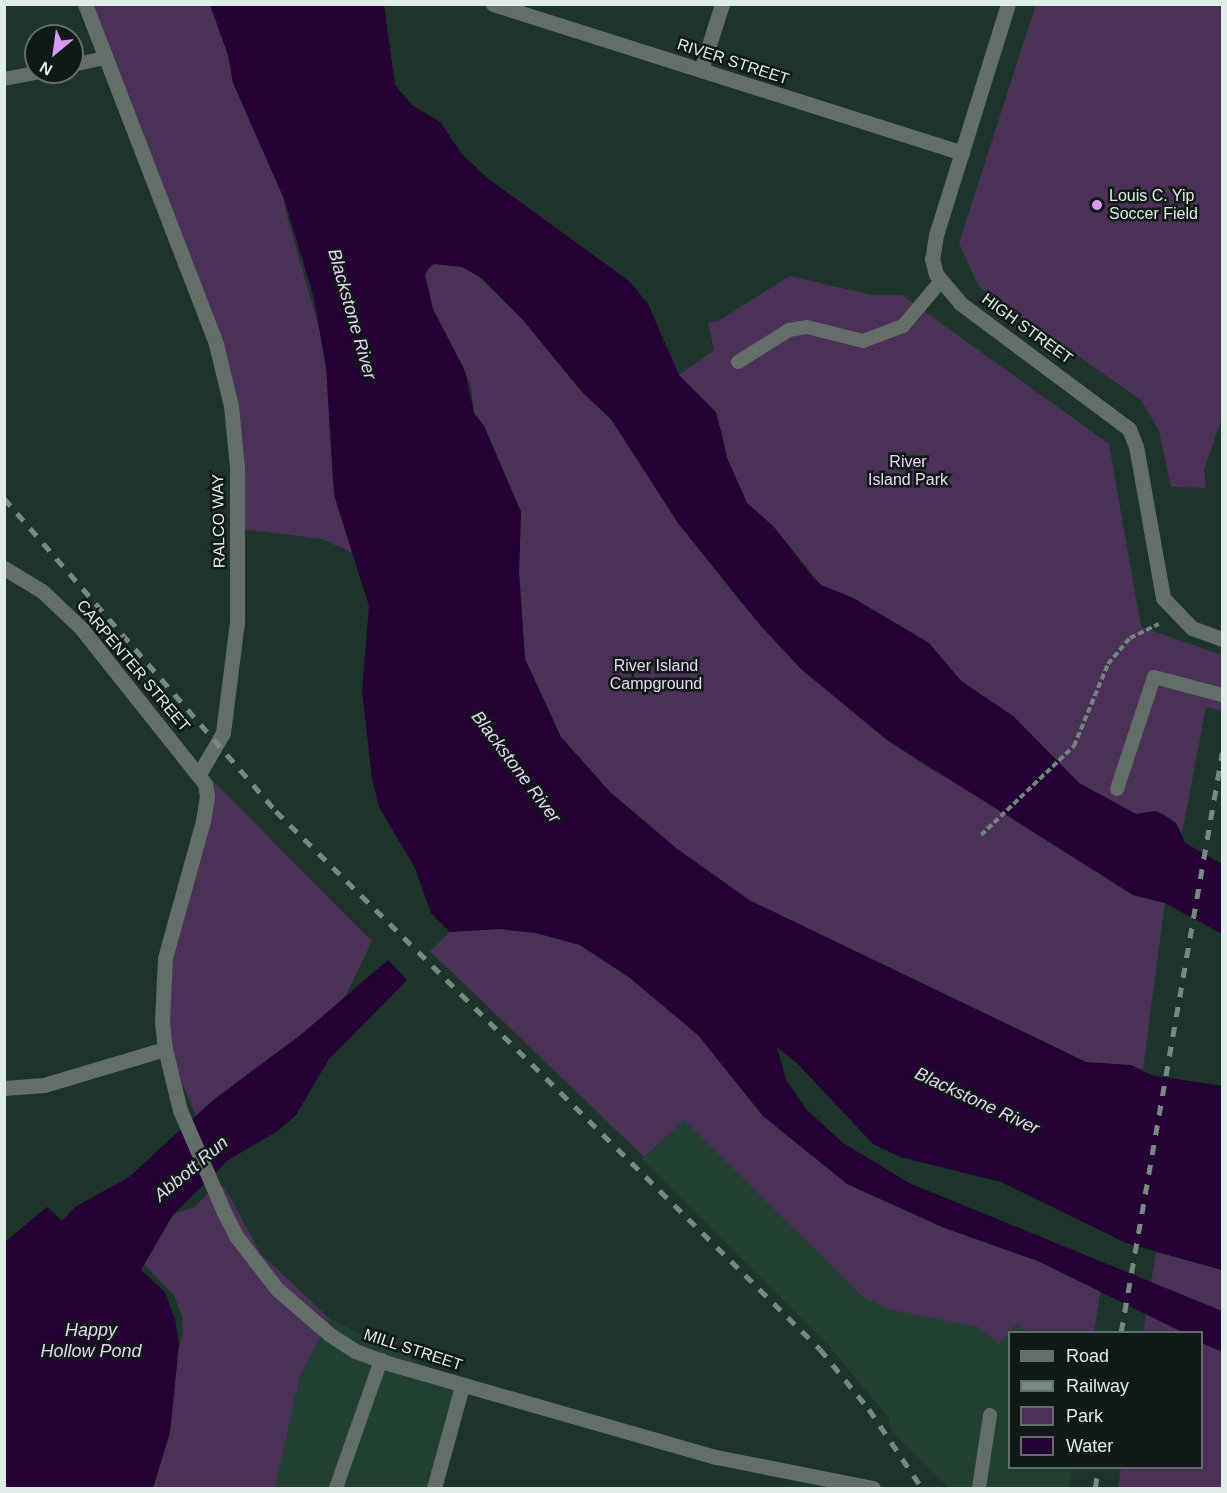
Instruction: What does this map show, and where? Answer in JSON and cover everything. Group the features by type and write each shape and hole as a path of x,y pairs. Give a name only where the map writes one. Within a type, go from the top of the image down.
{"street":[{"name":"RALCO WAY","path":"85,4 216,344 231,406 237,467 237,622 225,725 217,747 199,774"},
{"name":"RIVER STREET","path":"493,4 962,153"},
{"path":"701,70 722,4"},
{"name":"HIGH STREET","path":"1008,4 934,243 932,259 940,282 960,303 1130,429 1136,446 1161,590 1174,613 1192,628 1222,639"},
{"name":"CARPENTER STREET","path":"4,568 42,591 81,628 199,774"},
{"path":"4,1088 44,1085 165,1049 162,1022 165,958 207,796 199,774"},
{"name":"MILL STREET","path":"165,1049 180,1110 224,1212 255,1262 298,1310 355,1351 462,1386 716,1457 873,1488"},
{"path":"434,1488 462,1386"}],"lane":[{"path":"84,63 106,58"},
{"path":"4,79 24,75"},
{"path":"738,362 789,330 807,327 864,341 903,326 940,282"},
{"path":"1117,789 1154,677 1222,695"},
{"path":"336,1488 381,1360"},
{"path":"979,1488 990,1415"}],"path":[{"path":"981,835 1074,746 1108,664 1130,638 1156,627 1174,613"}],"shaded area":[{"path":"684,1119 863,1297 888,1309 978,1327 999,1343 1008,1333 1008,1469 1073,1469 1069,1488 949,1488 889,1428 889,1418 829,1346 642,1159"},
{"path":"330,1319 462,1383 431,1488 275,1488 300,1376"},
{"path":"1016,1325 1027,1331 1010,1331"}],"green space":[{"name":"Louis C. Yip Soccer Field","path":"1036,4 1222,5 1222,418 1204,470 1206,488 1171,487 1159,431 1141,400 979,287 959,243"},
{"path":"89,5 231,5 259,84 287,216 323,342 368,560 322,539 241,529 230,372"},
{"name":"River Island Campground","path":"433,264 462,267 474,272 523,320 582,392 611,419 678,523 739,600 801,669 887,740 927,767 1002,809 1133,895 1165,903 1143,1069 1086,1062 749,900 676,848 610,792 561,737 525,659 519,572 521,512 484,426 474,413 471,385 433,309 425,275"},
{"name":"River Island Park","path":"790,276 872,295 902,295 1109,444 1141,627 1222,655 1222,711 1206,707 1182,834 1176,823 1156,811 1136,814 1079,783 1013,716 961,681 929,643 853,598 821,585 774,527 747,503 727,458 722,430 679,375 714,350 708,322 718,321"},
{"path":"212,780 372,941 346,995 321,1028 198,1122 172,1057 164,943"},
{"path":"500,929 536,933 580,945 630,978 698,1035 763,1116 847,1183 942,1227 1038,1261 1101,1289 1094,1331 1027,1331 1016,1325 1008,1331 999,1344 978,1327 888,1309 863,1297 684,1120 644,1157 430,951 450,932"},
{"path":"217,1183 225,1188 261,1254 330,1319 300,1376 275,1488 140,1488 183,1333 182,1316 174,1295 139,1259 166,1217 195,1207"},
{"path":"1156,1252 1222,1270 1222,1488 1118,1488 1121,1469 1203,1469 1203,1331 1143,1331"}],"water":[{"name":"Blackstone River","path":"210,5 384,5 395,85 412,105 440,122 462,154 486,177 629,281 648,304 679,375 716,412 727,458 747,503 774,527 812,576 821,585 853,598 929,643 961,681 1013,716 1079,783 1136,814 1156,811 1164,815 1176,823 1185,843 1222,864 1222,934 1165,903 1133,895 887,740 801,669 760,625 678,523 611,419 582,392 523,320 483,279 462,267 434,264 428,268 425,275 433,309 465,371 474,413 484,426 521,512 519,572 525,659 561,737 610,792 676,848 749,900 1086,1062 1131,1065 1151,1075 1222,1086 1222,1270 1126,1243 1001,1182 900,1157 873,1144 796,1062 777,1047 786,1080 807,1110 843,1143 909,1183 1222,1311 1222,1352 1203,1343 1203,1331 1180,1331 1038,1261 942,1227 847,1184 763,1116 698,1035 630,978 580,945 536,933 500,929 450,932 431,913 415,868 379,807 372,778 362,691 369,606 334,495 326,368 314,298 284,199 233,83 228,55"},
{"name":"Happy Hollow Pond","path":"388,960 407,980 329,1059 296,1115 278,1131 228,1160 173,1215 141,1270 165,1292 175,1319 179,1344 170,1433 153,1488 5,1488 5,1242 47,1207 62,1221 75,1207 129,1177 212,1101 303,1033"}],"railway":[{"path":"4,498 276,811 820,1349 869,1409 922,1488"},
{"path":"1121,1331 1222,753"},
{"path":"1095,1488 1098,1469"}],"place":[{"name":"Louis C. Yip Soccer Field","path":"1097,205"}],"water label":[{"name":"Abbott Run","path":"191,1169"}]}
